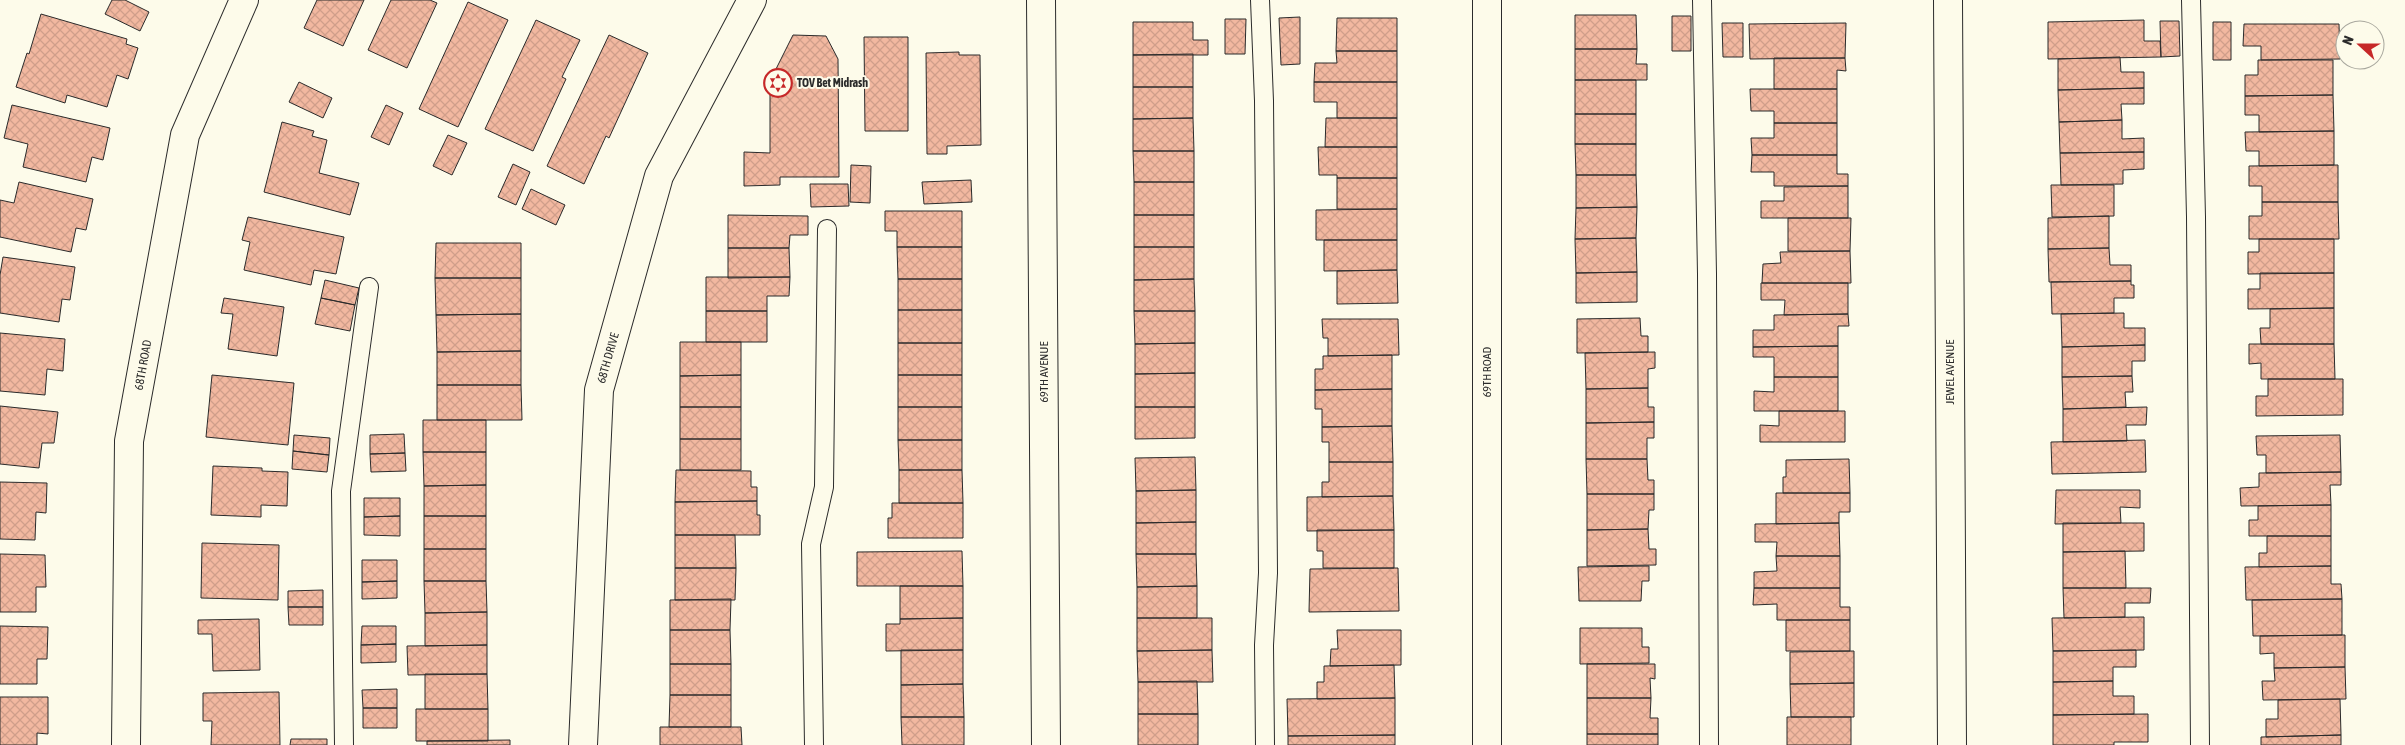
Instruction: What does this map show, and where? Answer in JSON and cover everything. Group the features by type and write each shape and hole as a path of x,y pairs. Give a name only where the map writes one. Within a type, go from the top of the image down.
{"street":[{"name":"68TH ROAD","path":"126,745 129,441 184,135 244,0"},
{"name":"68TH DRIVE","path":"583,745 599,390 659,176 752,0"},
{"name":"69TH AVENUE","path":"1042,0 1046,745"},
{"name":"69TH ROAD","path":"1486,0 1486,745"},
{"name":"JEWEL AVENUE","path":"1948,0 1952,745"}],"lane":[{"path":"1260,0 1264,101 1268,573 1264,645 1266,745"},
{"path":"1702,0 1707,274 1709,745"},
{"path":"2191,0 2196,217 2200,745"},
{"path":"814,745 811,544 824,486 827,229"},
{"path":"344,745 341,492 369,287"}],"building":[{"path":"112,0 125,0 149,12 140,31 105,14"},
{"path":"317,0 364,0 343,46 304,28"},
{"path":"391,0 430,0 437,3 407,68 368,50"},
{"path":"468,2 508,20 458,127 419,109"},
{"path":"41,14 127,39 126,44 138,48 128,79 117,75 107,107 67,95 65,103 16,87 27,53 29,54"},
{"path":"1575,15 1636,15 1637,49 1575,49"},
{"path":"1672,16 1691,16 1691,51 1672,51"},
{"path":"1300,17 1300,64 1281,65 1279,18"},
{"path":"1337,18 1397,18 1397,51 1336,51"},
{"path":"1225,19 1246,19 1245,54 1225,54"},
{"path":"536,20 580,40 562,77 566,79 533,151 485,129"},
{"path":"2144,20 2144,41 2160,41 2161,57 2048,59 2048,22"},
{"path":"2160,21 2179,21 2180,56 2161,57"},
{"path":"1133,22 1193,22 1193,40 1208,40 1208,55 1133,55"},
{"path":"2213,22 2231,22 2231,60 2213,60"},
{"path":"1722,23 1743,23 1743,57 1723,57"},
{"path":"1846,23 1845,58 1750,59 1749,24"},
{"path":"2244,24 2335,24 2335,59 2261,60 2261,46 2243,46"},
{"path":"609,35 648,53 609,138 606,136 584,184 547,166"},
{"path":"793,35 826,36 838,59 839,177 780,177 780,185 744,186 744,152 770,153 770,81"},
{"path":"864,37 908,37 908,131 865,131"},
{"path":"1575,49 1637,49 1636,64 1647,64 1647,80 1575,80"},
{"path":"1336,51 1397,51 1397,82 1314,82 1315,63 1337,63"},
{"path":"959,52 959,55 980,55 981,145 947,146 947,154 927,154 926,53"},
{"path":"1193,54 1193,87 1133,87 1133,55"},
{"path":"2120,57 2121,72 2144,72 2144,88 2058,90 2058,59"},
{"path":"1774,58 1845,58 1846,71 1837,70 1837,89 1774,89"},
{"path":"2258,60 2333,60 2333,95 2245,96 2245,75 2258,75"},
{"path":"1575,80 1636,80 1636,114 1575,114"},
{"path":"299,82 332,98 323,118 289,102"},
{"path":"1314,82 1397,82 1397,118 1337,118 1337,102 1314,102"},
{"path":"1133,87 1193,87 1193,118 1133,119"},
{"path":"2144,88 2144,104 2121,104 2122,120 2059,122 2058,90"},
{"path":"1750,89 1837,89 1837,123 1774,123 1774,111 1751,111"},
{"path":"2333,95 2334,131 2259,132 2259,115 2245,115 2245,96"},
{"path":"12,105 110,128 103,160 92,157 86,182 23,167 28,144 4,138"},
{"path":"386,105 403,113 389,145 371,137"},
{"path":"1575,114 1636,114 1636,144 1575,144"},
{"path":"1193,118 1194,151 1133,151 1133,119"},
{"path":"1326,118 1397,118 1397,147 1325,147"},
{"path":"2122,120 2122,139 2144,138 2144,152 2060,153 2059,122"},
{"path":"282,122 314,131 312,136 327,140 319,173 359,183 350,215 264,192"},
{"path":"1774,123 1837,123 1837,155 1752,155 1751,138 1774,138"},
{"path":"2334,131 2334,165 2259,166 2259,151 2246,151 2245,132"},
{"path":"448,135 467,143 452,175 433,166"},
{"path":"1575,144 1636,144 1636,175 1576,175"},
{"path":"1318,147 1397,147 1397,178 1337,178 1337,175 1319,175"},
{"path":"1133,151 1194,151 1194,182 1134,182"},
{"path":"2144,152 2144,169 2123,170 2123,184 2061,185 2060,153"},
{"path":"1752,155 1837,155 1837,174 1848,174 1848,186 1774,186 1774,172 1751,172"},
{"path":"513,164 530,172 516,205 498,197"},
{"path":"851,165 871,166 870,203 850,202"},
{"path":"2338,165 2338,202 2262,202 2262,186 2249,186 2249,166"},
{"path":"1576,175 1636,175 1637,207 1576,208"},
{"path":"1337,178 1397,178 1397,209 1337,209"},
{"path":"971,180 972,202 924,204 922,182"},
{"path":"19,182 93,199 86,230 76,228 71,252 0,237 0,200 14,203"},
{"path":"1134,182 1194,182 1194,215 1134,215"},
{"path":"810,184 848,184 849,206 811,207"},
{"path":"2051,185 2114,185 2114,216 2052,217"},
{"path":"1848,186 1848,218 1761,218 1761,201 1784,201 1784,187"},
{"path":"531,189 565,205 556,225 522,209"},
{"path":"2262,202 2338,202 2339,239 2249,239 2249,216 2262,216"},
{"path":"1637,207 1636,238 1575,239 1576,208"},
{"path":"1397,209 1397,240 1316,240 1316,210"},
{"path":"885,211 962,211 962,247 897,247 897,231 885,231"},
{"path":"728,215 808,216 808,235 790,235 789,248 728,248"},
{"path":"1134,215 1194,215 1194,247 1134,247"},
{"path":"2109,216 2109,248 2048,249 2048,218"},
{"path":"248,217 344,237 336,274 314,270 311,285 244,270 250,242 242,240"},
{"path":"1788,218 1851,218 1850,251 1788,251"},
{"path":"1636,238 1637,272 1576,273 1575,239"},
{"path":"2259,239 2334,239 2334,273 2248,274 2248,252 2259,252"},
{"path":"1324,240 1397,240 1397,270 1324,271"},
{"path":"436,243 521,243 521,278 435,278"},
{"path":"897,247 962,247 962,279 898,279"},
{"path":"1134,247 1194,247 1194,279 1134,280"},
{"path":"728,248 789,248 790,277 728,278"},
{"path":"2109,248 2110,265 2131,265 2131,281 2049,282 2048,249"},
{"path":"1850,251 1851,283 1762,283 1763,264 1781,263 1780,252"},
{"path":"3,257 75,267 70,300 62,299 59,322 0,313 0,275"},
{"path":"1397,270 1398,303 1337,304 1337,271"},
{"path":"1637,272 1637,302 1576,303 1576,273"},
{"path":"2260,273 2334,273 2334,308 2248,309 2248,289 2260,289"},
{"path":"706,277 790,277 789,296 767,296 767,311 706,311"},
{"path":"435,278 521,278 521,314 436,315"},
{"path":"898,279 962,279 962,310 898,310"},
{"path":"1194,279 1195,311 1134,311 1134,280"},
{"path":"325,280 359,288 355,305 321,298"},
{"path":"2131,281 2131,285 2134,285 2134,298 2114,298 2114,313 2052,314 2051,282"},
{"path":"1761,283 1848,283 1848,314 1784,315 1785,300 1761,300"},
{"path":"224,298 284,307 277,356 228,349 233,314 221,313"},
{"path":"321,298 355,305 350,331 315,324"},
{"path":"2334,308 2334,344 2261,344 2260,328 2270,328 2270,309"},
{"path":"898,310 962,310 962,343 898,343"},
{"path":"706,311 767,311 767,342 706,342"},
{"path":"1134,311 1195,311 1195,343 1135,344"},
{"path":"2124,313 2124,328 2145,328 2145,345 2062,347 2061,314"},
{"path":"521,314 521,351 437,352 436,315"},
{"path":"1848,314 1849,326 1838,326 1838,346 1753,347 1753,330 1774,330 1774,315"},
{"path":"1640,318 1641,336 1648,336 1648,352 1577,353 1577,319"},
{"path":"1322,319 1398,319 1399,355 1328,356 1328,338 1323,338"},
{"path":"0,333 65,339 63,371 47,369 45,395 0,391"},
{"path":"680,342 741,342 741,375 680,376"},
{"path":"898,343 962,343 962,375 898,375"},
{"path":"1195,343 1195,373 1135,374 1135,344"},
{"path":"2249,344 2334,344 2335,379 2261,379 2261,363 2249,364"},
{"path":"2145,345 2145,361 2132,361 2132,376 2062,377 2062,347"},
{"path":"1838,346 1838,377 1774,377 1774,357 1753,357 1753,347"},
{"path":"521,351 521,385 437,385 437,352"},
{"path":"1655,352 1655,368 1648,369 1648,388 1586,389 1585,353"},
{"path":"1392,355 1392,389 1315,390 1315,369 1323,369 1323,356"},
{"path":"1195,373 1195,407 1135,407 1135,374"},
{"path":"212,375 294,383 288,445 206,437"},
{"path":"741,375 741,407 680,407 680,376"},
{"path":"898,375 962,375 962,407 898,407"},
{"path":"2132,376 2133,392 2125,392 2126,407 2063,409 2062,377"},
{"path":"1774,377 1838,377 1838,411 1754,411 1754,391 1774,392"},
{"path":"2268,379 2343,379 2343,415 2256,416 2256,396 2268,396"},
{"path":"437,385 521,385 522,420 437,420"},
{"path":"1648,388 1648,407 1654,407 1654,422 1586,423 1586,389"},
{"path":"1392,389 1392,426 1322,427 1322,409 1315,409 1315,390"},
{"path":"0,406 58,412 54,443 42,443 39,468 0,464"},
{"path":"680,407 741,407 741,439 680,439"},
{"path":"898,407 962,407 962,440 898,440"},
{"path":"1135,407 1195,407 1195,438 1135,439"},
{"path":"2147,407 2146,425 2126,425 2127,441 2063,442 2063,409"},
{"path":"1779,411 1845,411 1845,442 1760,442 1760,425 1779,426"},
{"path":"423,420 486,420 486,452 423,452"},
{"path":"1654,422 1654,438 1647,438 1647,459 1586,459 1586,423"},
{"path":"1392,426 1393,462 1329,462 1329,442 1322,442 1322,427"},
{"path":"404,434 405,453 370,454 370,435"},
{"path":"294,435 330,438 329,455 293,451"},
{"path":"2340,435 2341,472 2266,473 2266,455 2257,455 2256,436"},
{"path":"680,439 741,439 741,470 680,470"},
{"path":"898,440 962,440 962,470 899,470"},
{"path":"2145,440 2146,472 2052,474 2051,442"},
{"path":"293,451 329,455 327,472 292,469"},
{"path":"423,452 486,452 486,485 424,486"},
{"path":"405,453 406,471 371,472 370,454"},
{"path":"1195,457 1196,490 1136,491 1135,458"},
{"path":"1586,459 1647,459 1648,480 1654,480 1654,494 1587,494"},
{"path":"1849,459 1850,493 1783,493 1783,477 1786,477 1786,460"},
{"path":"1329,462 1393,462 1393,496 1322,497 1322,482 1329,482"},
{"path":"213,466 262,468 262,471 288,472 287,506 261,505 261,517 211,515"},
{"path":"676,470 751,471 751,487 757,487 757,501 675,502"},
{"path":"899,470 962,470 963,503 899,503"},
{"path":"2341,472 2341,485 2330,485 2331,505 2241,506 2240,488 2259,487 2259,473"},
{"path":"0,482 47,483 46,513 36,512 35,540 0,539"},
{"path":"486,485 486,516 424,516 424,486"},
{"path":"1196,490 1196,522 1136,523 1136,491"},
{"path":"2056,490 2140,490 2140,508 2120,507 2121,523 2055,524"},
{"path":"1776,493 1850,493 1850,512 1839,512 1839,523 1776,524"},
{"path":"1587,494 1654,494 1654,510 1649,510 1648,529 1587,530"},
{"path":"1393,496 1394,530 1307,531 1307,497"},
{"path":"364,498 400,498 400,516 364,517"},
{"path":"757,501 757,515 760,515 760,535 675,535 675,502"},
{"path":"892,503 963,503 963,538 888,538 888,518 892,518"},
{"path":"2331,505 2331,536 2249,536 2249,520 2258,520 2258,506"},
{"path":"400,516 400,536 364,535 364,517"},
{"path":"424,516 486,516 486,549 424,549"},
{"path":"1196,522 1196,554 1136,554 1136,523"},
{"path":"1839,523 1840,556 1776,556 1777,542 1755,542 1755,524"},
{"path":"2063,523 2144,523 2144,551 2063,552"},
{"path":"1648,529 1649,549 1656,549 1656,565 1587,566 1587,530"},
{"path":"1317,530 1394,530 1394,568 1323,568 1323,551 1317,551"},
{"path":"675,535 735,535 736,568 675,568"},
{"path":"2267,536 2331,536 2331,566 2259,567 2259,553 2267,553"},
{"path":"202,543 279,545 278,600 201,598"},
{"path":"424,549 486,549 486,581 424,581"},
{"path":"962,551 963,586 857,586 857,552"},
{"path":"2125,551 2126,588 2063,588 2063,552"},
{"path":"0,554 45,555 46,587 36,587 36,612 0,612"},
{"path":"1136,554 1196,554 1197,586 1137,587"},
{"path":"1776,556 1840,556 1840,588 1754,588 1754,572 1777,571"},
{"path":"362,560 397,560 397,581 362,582"},
{"path":"1649,566 1649,581 1642,581 1641,601 1579,601 1578,567"},
{"path":"2331,566 2331,584 2341,584 2342,599 2246,600 2245,567"},
{"path":"675,568 736,568 735,600 675,600"},
{"path":"1398,568 1399,611 1309,612 1310,569"},
{"path":"397,581 397,598 362,599 362,582"},
{"path":"424,581 486,581 487,612 425,613"},
{"path":"900,586 963,586 963,618 900,619"},
{"path":"1197,586 1197,618 1137,618 1137,587"},
{"path":"1754,588 1840,588 1840,607 1850,607 1850,620 1777,620 1777,604 1753,605"},
{"path":"2063,588 2151,588 2150,603 2125,603 2125,617 2064,618"},
{"path":"323,590 323,607 288,607 288,591"},
{"path":"731,599 730,630 670,630 670,600"},
{"path":"2342,599 2342,635 2253,636 2252,600"},
{"path":"288,607 323,607 323,625 289,625"},
{"path":"487,612 487,645 425,646 425,613"},
{"path":"2144,617 2144,650 2053,651 2052,618"},
{"path":"963,618 963,650 886,651 886,624 900,624 900,619"},
{"path":"1137,618 1212,618 1212,650 1137,651"},
{"path":"259,619 260,670 213,671 212,634 198,634 198,620"},
{"path":"1786,620 1850,620 1850,651 1786,651"},
{"path":"0,626 48,627 47,659 37,659 37,684 0,684"},
{"path":"362,626 396,626 396,644 361,645"},
{"path":"1580,628 1642,628 1642,647 1649,647 1649,663 1580,664"},
{"path":"670,630 730,630 731,664 670,664"},
{"path":"1337,630 1401,630 1401,665 1330,666 1331,649 1338,649"},
{"path":"2345,635 2345,667 2274,668 2274,653 2260,654 2260,636"},
{"path":"396,644 396,662 361,663 361,645"},
{"path":"487,645 487,674 408,675 407,646"},
{"path":"901,650 963,650 963,684 901,685"},
{"path":"1212,650 1213,682 1138,682 1137,651"},
{"path":"2136,650 2136,667 2113,667 2113,681 2053,682 2053,651"},
{"path":"1854,651 1854,683 1790,684 1790,652"},
{"path":"670,664 731,664 731,695 670,695"},
{"path":"1587,664 1655,664 1655,679 1650,678 1651,698 1587,698"},
{"path":"1394,665 1395,698 1317,699 1317,682 1324,682 1324,666"},
{"path":"2345,667 2346,699 2263,700 2262,681 2275,681 2274,668"},
{"path":"425,674 487,674 488,709 425,709"},
{"path":"1197,681 1198,714 1138,714 1138,682"},
{"path":"2113,681 2113,696 2134,696 2134,714 2053,715 2053,682"},
{"path":"1854,683 1854,717 1791,717 1790,684"},
{"path":"963,684 964,717 901,717 901,685"},
{"path":"397,689 397,708 363,708 362,690"},
{"path":"279,692 280,745 211,745 212,721 203,721 203,693"},
{"path":"670,695 731,695 731,727 669,727"},
{"path":"0,697 48,697 48,734 37,733 37,745 0,745"},
{"path":"1395,698 1395,735 1288,736 1287,699"},
{"path":"1587,698 1651,698 1650,718 1658,718 1658,734 1587,734"},
{"path":"2340,699 2341,735 2266,737 2266,719 2278,719 2278,700"},
{"path":"363,708 397,708 397,728 363,728"},
{"path":"416,709 488,709 488,741 416,741"},
{"path":"1138,714 1198,714 1198,745 1138,745"},
{"path":"2148,714 2148,742 2114,742 2114,745 2053,745 2053,715"},
{"path":"901,717 964,717 964,745 902,745"},
{"path":"1787,717 1851,717 1851,745 1787,745"},
{"path":"660,727 741,727 742,745 660,745"},
{"path":"1587,734 1658,734 1658,745 1587,745"},
{"path":"1395,735 1395,745 1288,745 1288,736"},
{"path":"2341,735 2341,745 2261,745 2261,737"},
{"path":"291,739 327,739 327,745 290,745"},
{"path":"510,740 510,745 427,745 427,741"}],"place":[{"name":"TOV Bet Midrash","path":"778,83"}]}
